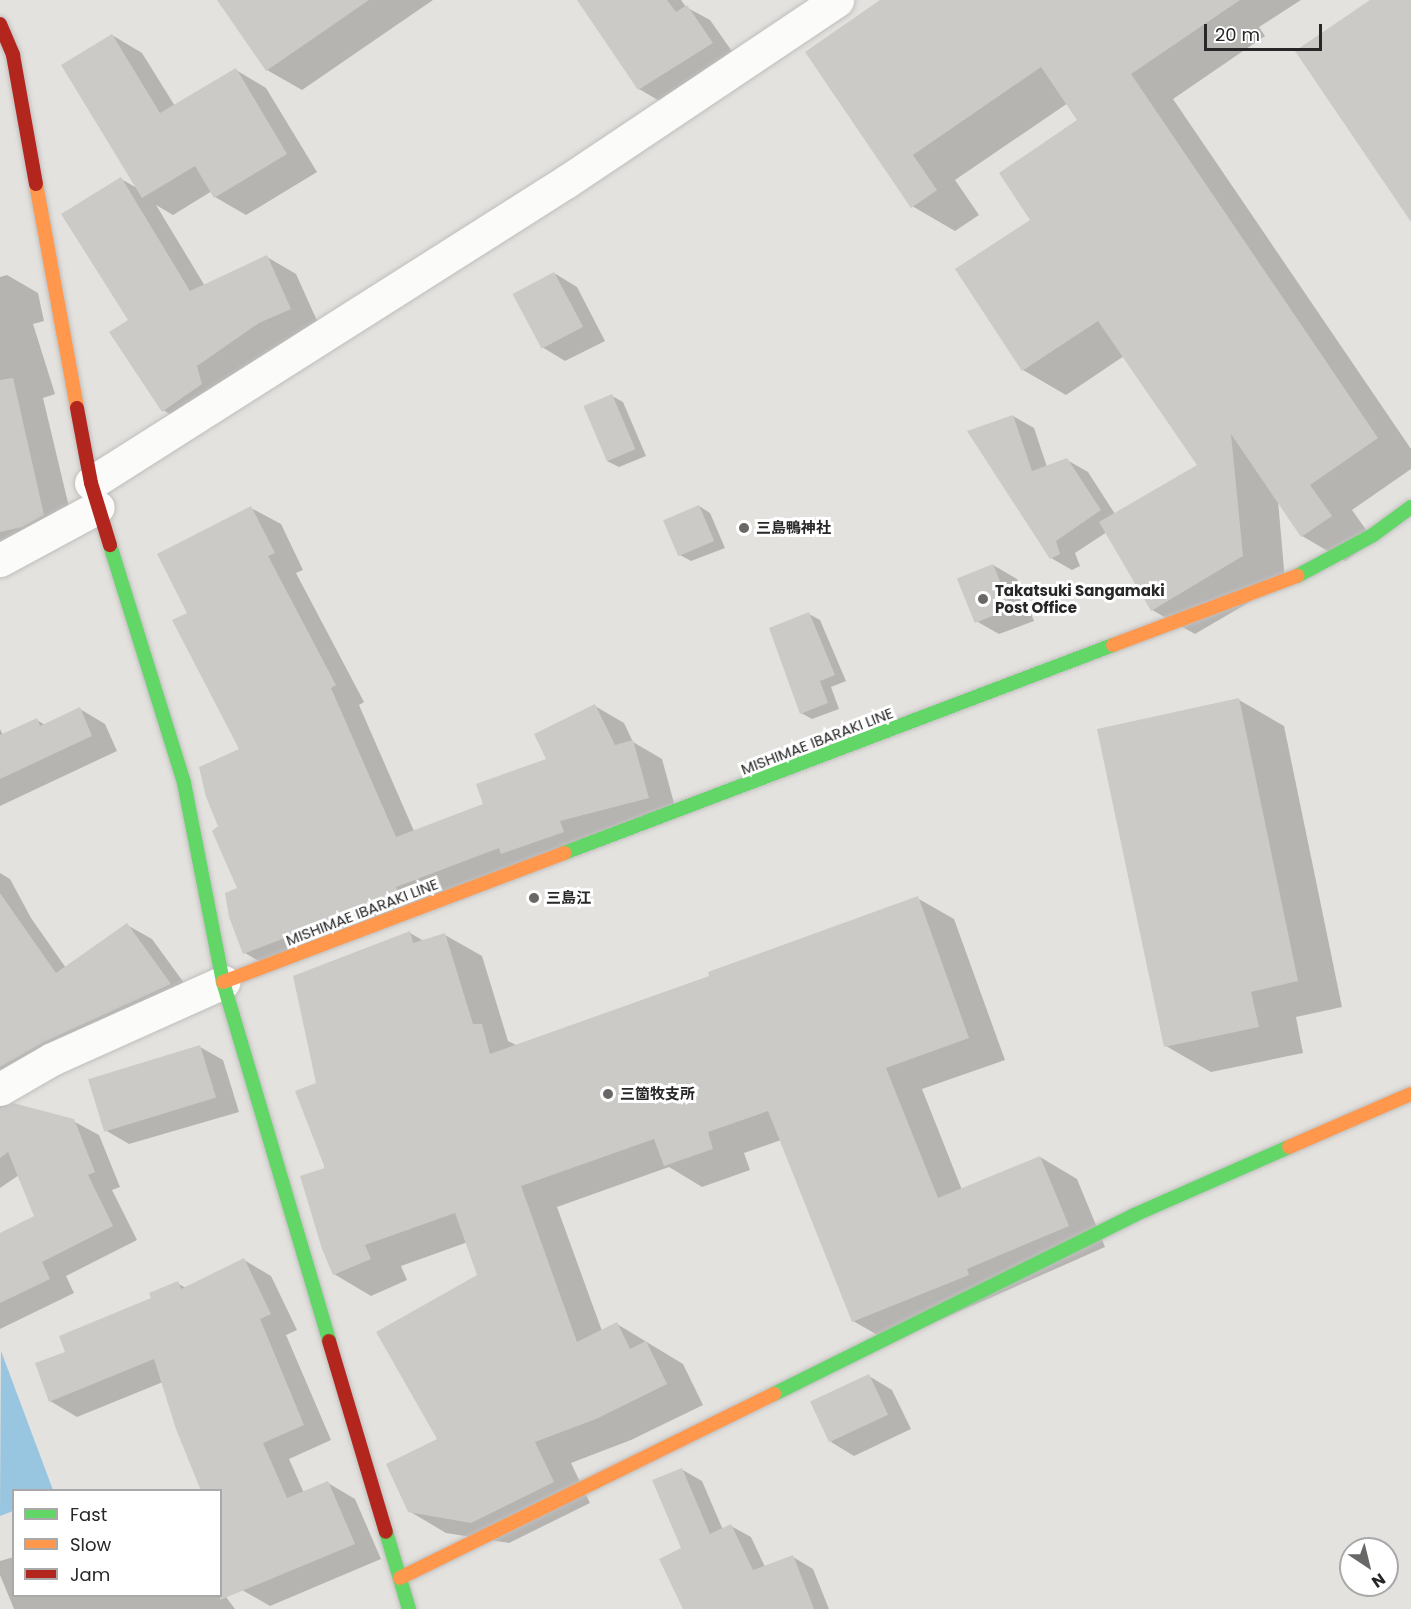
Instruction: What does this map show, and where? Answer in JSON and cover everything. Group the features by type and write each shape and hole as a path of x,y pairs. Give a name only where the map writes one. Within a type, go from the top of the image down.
{"street":[{"path":"0,560 837,0"},
{"path":"0,24 13,55 94,495 184,783 223,982 409,1609"},
{"name":"MISHIMAE IBARAKI LINE","path":"223,982 1312,570 1373,535 1411,507"},
{"path":"0,1089 52,1059 223,982"},
{"path":"400,1578 591,1486 1134,1215 1411,1094"}],"water":[{"path":"1,1351 53,1489 12,1489 12,1511 0,1516"}],"building":[{"path":"217,0 369,0 266,71"},
{"path":"577,0 667,0 676,12 687,5 713,43 638,90"},
{"path":"880,0 1240,0 1131,74 1378,438 1310,485 1332,516 1301,537 1231,434 1243,556 1151,611 1099,522 1197,465 1098,321 1022,371 955,269 1030,220 999,173 1077,120 1041,67 913,155 937,190 911,208 805,52"},
{"path":"1370,0 1411,0 1411,222 1295,51"},
{"path":"112,34 160,113 236,68 287,154 214,198 195,166 142,198 61,65"},
{"path":"121,177 190,291 267,255 291,309 259,323 197,366 202,384 162,412 109,332 128,320 61,214"},
{"path":"554,272 583,327 542,349 513,294"},
{"path":"13,378 44,515 22,527 0,532 0,380"},
{"path":"612,394 635,449 607,461 583,406"},
{"path":"1013,415 1032,471 1067,458 1101,510 1056,541 1060,554 1050,559 967,431"},
{"path":"699,505 714,541 678,556 663,520"},
{"path":"251,506 275,553 268,556 336,685 331,688 396,837 483,804 476,784 546,759 534,734 595,704 615,745 633,740 649,798 560,821 564,832 501,854 499,848 396,887 399,895 243,954 229,917 225,893 237,888 212,831 218,826 206,797 199,767 239,749 172,620 187,613 157,554"},
{"path":"993,564 1011,609 975,623 957,579"},
{"path":"809,612 835,675 820,681 828,703 800,714 769,628"},
{"path":"1239,698 1298,981 1251,992 1259,1027 1164,1047 1097,729"},
{"path":"80,707 92,736 0,779 0,735 37,718 40,726"},
{"path":"0,893 56,973 127,923 171,984 44,1042 0,1067"},
{"path":"918,896 969,1038 886,1068 938,1198 1040,1156 1069,1226 967,1269 969,1275 852,1322 768,1111 708,1132 713,1149 664,1166 654,1139 521,1186 577,1342 617,1322 630,1349 646,1341 667,1384 596,1419 535,1442 554,1482 471,1523 408,1512 386,1464 437,1439 376,1332 477,1275 455,1213 365,1245 371,1259 333,1275 322,1249 300,1176 325,1168 295,1091 316,1083 293,976 410,931 413,943 445,933 473,1024 482,1024 490,1054 709,976 708,972"},
{"path":"200,1045 216,1098 104,1132 88,1079"},
{"path":"13,1103 74,1119 95,1172 88,1175 113,1226 42,1262 50,1279 0,1303 0,1233 34,1216 8,1152 0,1158 0,1108"},
{"path":"244,1258 271,1314 260,1319 304,1425 263,1443 287,1498 328,1481 355,1544 220,1600 222,1597 222,1489 200,1489 176,1429 154,1359 49,1402 35,1363 65,1352 59,1336 151,1298 149,1293 178,1281 181,1289"},
{"path":"869,1374 888,1415 829,1442 810,1401"},
{"path":"682,1468 710,1534 731,1524 753,1570 793,1555 814,1609 683,1609 659,1559 681,1548 652,1480"}],"traffic: fast":[{"path":"1297,576 1373,535 1411,507"},
{"path":"110,545 184,783 223,982 329,1341"},
{"path":"564,853 1113,645"},
{"path":"774,1394 1134,1215 1289,1147"},
{"path":"386,1532 409,1609"}],"traffic: slow":[{"path":"36,184 77,408"},
{"path":"1113,645 1297,576"},
{"path":"223,982 564,853"},
{"path":"1289,1147 1411,1094"},
{"path":"400,1578 774,1394"}],"traffic: jam":[{"path":"0,24 13,55 36,184"},
{"path":"77,408 91,483 110,545"},
{"path":"329,1341 386,1532"}],"place":[{"name":"三島鴨神社","path":"744,528"},
{"name":"Takatsuki Sangamaki Post Office","path":"983,599"},
{"name":"三島江","path":"534,898"},
{"name":"三箇牧支所","path":"608,1094"}]}
